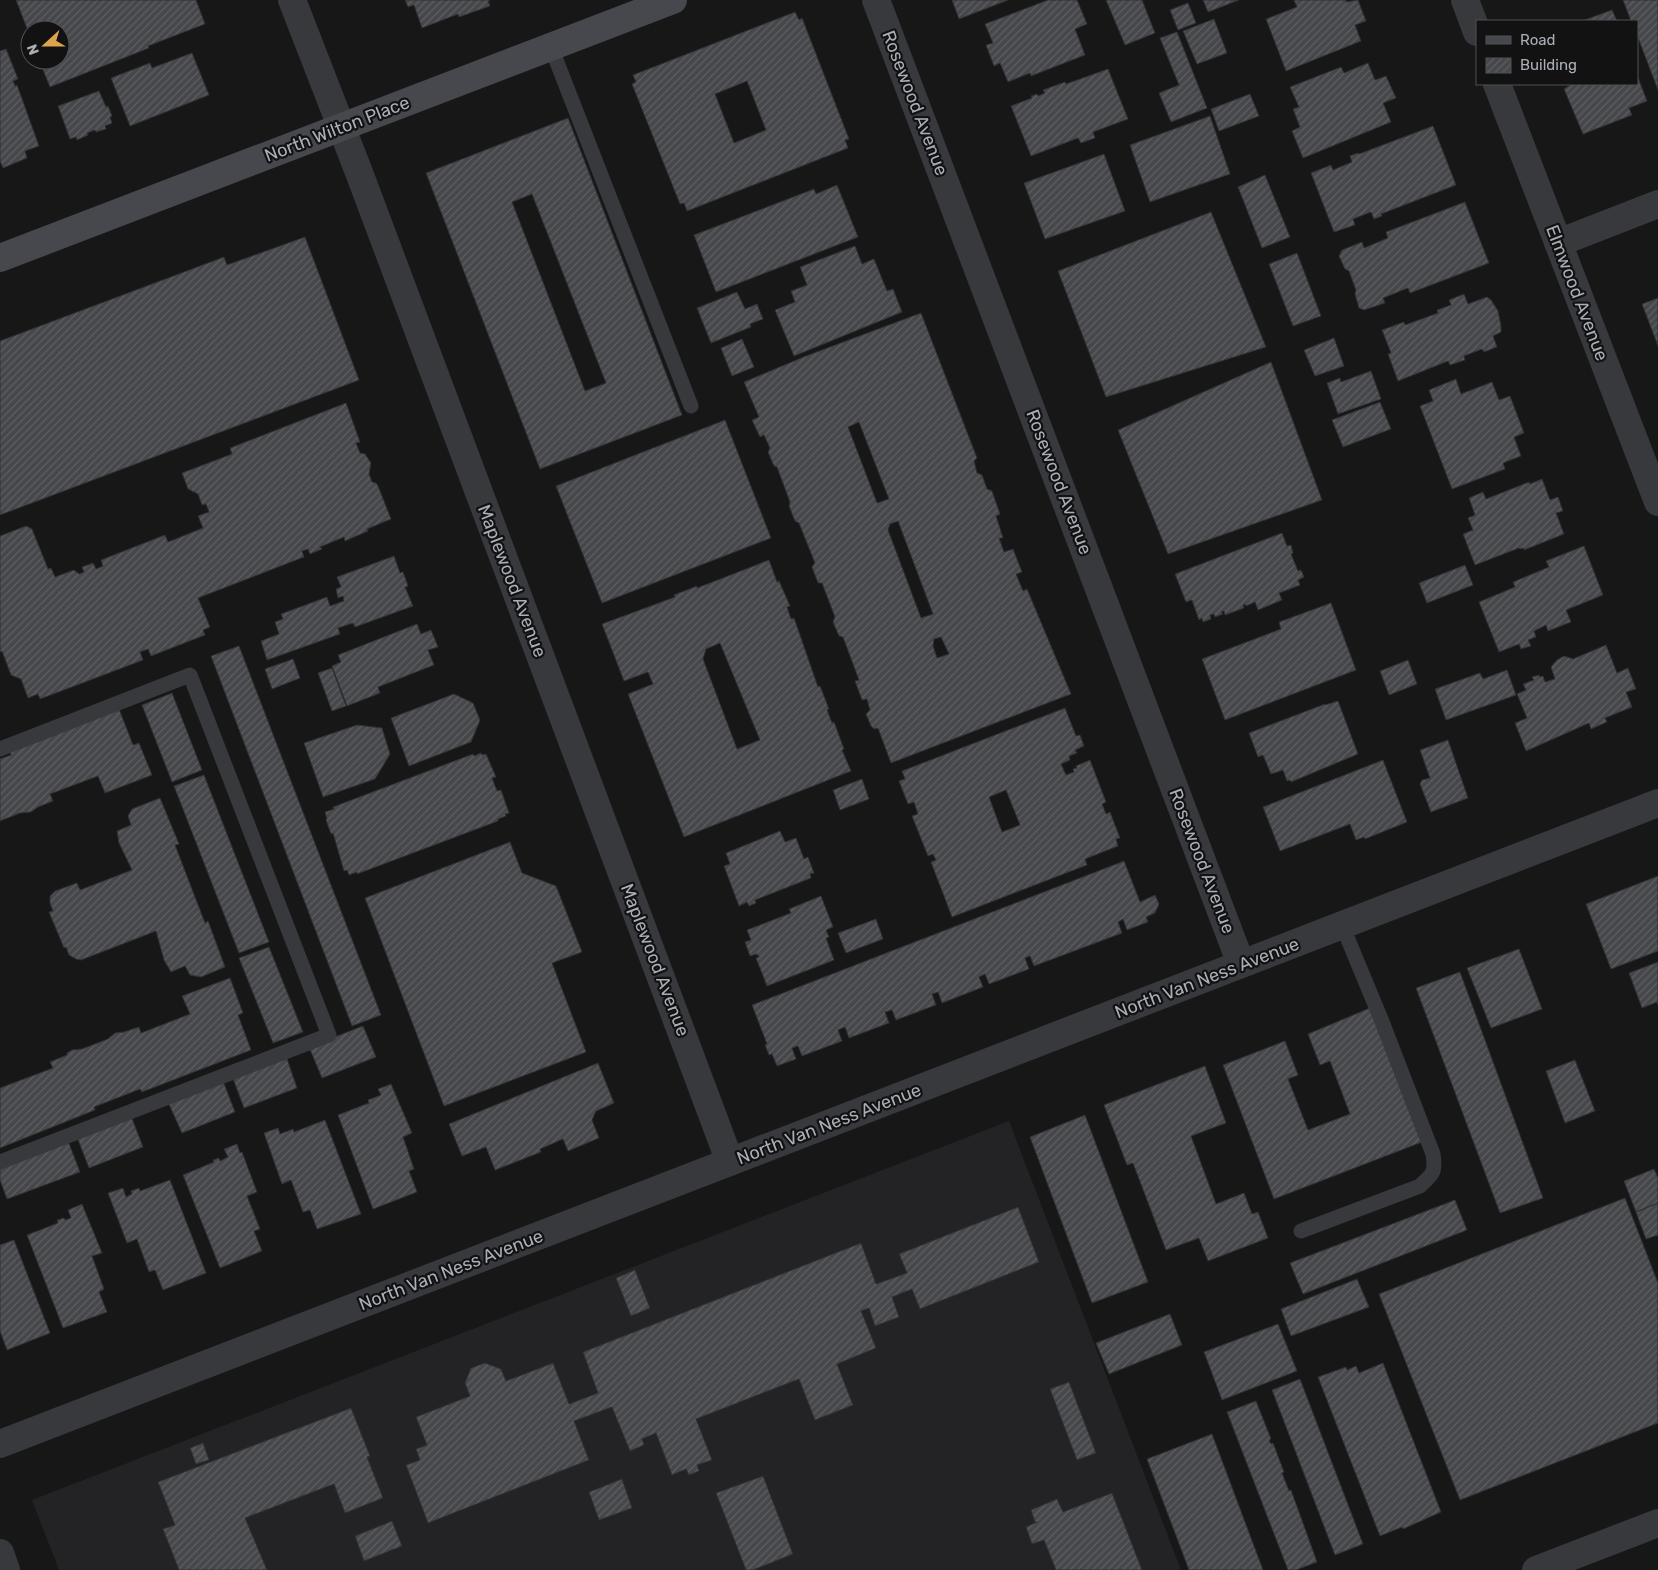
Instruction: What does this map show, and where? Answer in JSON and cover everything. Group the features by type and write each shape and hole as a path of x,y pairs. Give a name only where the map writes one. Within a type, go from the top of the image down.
{"main road":[{"name":"North Wilton Place","path":"0,258 673,0"}],"street":[{"name":"Maplewood Avenue","path":"292,0 342,128 730,1162"},
{"name":"Rosewood Avenue","path":"876,0 1241,964"},
{"path":"1464,0 1476,30"},
{"name":"Elmwood Avenue","path":"1497,85 1658,502"},
{"path":"1558,243 1658,204"},
{"name":"North Van Ness Avenue","path":"0,1444 1658,803"},
{"path":"1536,1570 1658,1523"},
{"path":"0,1554 6,1570"}],"lane":[{"path":"551,47 691,406"},
{"path":"0,749 190,676 329,1034 0,1162"},
{"path":"1301,1231 1420,1186 1430,1178 1435,1167 1433,1154 1385,1028 1342,926"}],"shaded area":[{"path":"1009,1121 1181,1570 59,1570 32,1500"}],"building":[{"path":"16,0 196,0 205,24 50,87 43,70 70,70 70,20 24,20"},
{"path":"405,0 490,0 488,1 490,6 459,17 458,14 422,28 414,5 408,7"},
{"path":"952,0 1008,0 959,19"},
{"path":"1048,0 1077,0 1087,24 1075,29 1085,55 1031,76 1030,73 1008,82 1000,63 994,66 986,45 993,43 985,24"},
{"path":"1106,0 1142,0 1155,33 1125,45"},
{"path":"1203,0 1239,0 1208,12"},
{"path":"1294,0 1346,0 1346,2 1358,0 1366,21 1355,25 1361,41 1286,71 1266,19 1297,7"},
{"path":"1623,0 1658,0 1658,90 1638,38 1638,20 1631,20"},
{"path":"1188,3 1196,23 1178,30 1170,10"},
{"path":"1612,10 1617,20 1585,20"},
{"path":"795,12 799,20 802,18 849,139 845,140 848,148 687,211 684,203 680,204 632,84 636,82 633,75","holes":["747,81 766,130 734,143 715,94"]},
{"path":"1214,19 1227,53 1197,64 1183,31"},
{"path":"1177,32 1207,108 1171,122 1159,93 1179,85 1160,38"},
{"path":"6,49 18,79 13,81 15,86 17,85 39,146 25,151 27,158 3,168 0,161 0,51"},
{"path":"192,53 209,95 130,126 111,78 150,63 152,68"},
{"path":"1368,63 1375,80 1386,76 1396,98 1383,103 1391,122 1303,158 1292,131 1300,127 1293,109 1299,107 1290,87 1341,67 1344,73"},
{"path":"1108,69 1128,119 1093,132 1095,138 1081,143 1078,138 1031,156 1011,106 1032,98 1031,96 1045,93 1043,90"},
{"path":"1638,78 1647,101 1629,108 1632,115 1583,134 1564,89 1570,85 1638,85"},
{"path":"99,91 106,107 108,106 112,116 110,117 112,123 105,126 106,129 87,133 88,135 77,140 76,137 70,139 58,106"},
{"path":"1250,94 1259,116 1219,131 1211,109"},
{"path":"1210,116 1230,174 1150,202 1130,145"},
{"path":"568,118 682,415 540,469 426,173","holes":["532,194 606,383 585,391 512,202"]},
{"path":"1433,126 1456,185 1381,214 1382,216 1374,219 1371,212 1353,219 1355,225 1334,232 1311,173 1331,165 1333,170 1352,162 1350,156"},
{"path":"1104,154 1125,211 1045,239 1024,183"},
{"path":"1265,175 1290,237 1262,248 1238,187"},
{"path":"837,185 858,237 716,292 694,235 814,189 816,194"},
{"path":"1465,202 1489,263 1410,293 1408,288 1383,298 1385,303 1364,310 1359,308 1355,294 1356,290 1349,271 1345,269 1339,256 1342,250 1362,242 1364,248 1388,238 1386,232"},
{"path":"1211,212 1266,347 1106,397 1058,271"},
{"path":"305,237 359,380 0,515 0,341 224,257 227,265"},
{"path":"855,246 862,264 874,259 887,291 893,289 902,312 794,356 775,310 795,302 791,291 807,285 800,267"},
{"path":"1297,253 1321,316 1293,326 1269,264"},
{"path":"737,292 745,309 757,304 763,319 750,324 751,327 711,343 697,308"},
{"path":"1464,294 1468,304 1487,297 1498,311 1501,332 1493,336 1497,347 1484,352 1482,349 1464,356 1465,360 1450,365 1448,361 1398,381 1388,354 1391,353 1382,330 1404,322 1405,325 1438,313 1437,310 1451,305 1449,300"},
{"path":"1658,298 1658,346 1642,304"},
{"path":"921,313 977,458 974,461 977,473 982,475 987,489 992,491 1000,514 996,516 1003,538 999,538 1004,552 1013,549 1022,572 1016,574 1023,591 1027,589 1071,694 891,763 878,728 874,729 871,726 866,714 870,710 867,699 862,700 855,681 859,680 843,637 839,636 833,622 835,617 822,583 818,583 812,567 815,563 799,523 795,521 789,506 790,502 777,467 774,466 768,452 770,448 764,435 760,437 752,420 759,417 744,382 806,356","holes":["859,422 889,499 877,503 848,427","898,521 933,614 921,618 888,530 890,524","941,637 949,654 937,658 933,646 934,639"]},
{"path":"1334,338 1344,366 1315,376 1304,350"},
{"path":"742,339 754,367 732,376 721,348"},
{"path":"1271,362 1322,500 1168,554 1118,430"},
{"path":"1371,371 1381,399 1338,414 1327,383 1340,378 1341,382"},
{"path":"1456,379 1461,394 1492,382 1499,400 1510,396 1524,433 1514,437 1521,456 1503,463 1505,469 1452,489 1420,406 1433,401 1429,390"},
{"path":"1380,402 1391,429 1343,447 1332,420"},
{"path":"346,403 360,442 356,443 360,453 365,454 371,463 369,474 372,482 378,486 391,519 345,541 344,537 320,547 322,549 310,554 308,549 302,551 304,557 198,598 210,627 203,630 205,635 151,656 148,649 140,652 143,660 40,699 38,694 28,698 21,679 11,675 2,651 0,652 0,536 26,526 32,529 48,569 51,568 55,577 74,570 79,574 84,572 82,567 93,563 96,569 103,566 101,560 165,535 168,542 203,528 198,516 209,512 206,504 202,505 198,494 188,489 182,473 232,454 230,448"},
{"path":"725,420 771,538 602,603 556,486"},
{"path":"1542,479 1550,500 1558,497 1563,511 1556,513 1564,534 1524,550 1524,548 1519,548 1475,565 1463,534 1473,530 1468,518 1475,515 1469,498 1483,492 1486,499 1529,482 1530,484"},
{"path":"1282,533 1287,546 1291,545 1293,553 1291,554 1298,571 1301,570 1304,577 1298,580 1300,585 1279,593 1282,600 1258,610 1255,602 1246,606 1245,604 1243,605 1244,608 1225,615 1224,611 1221,612 1223,614 1215,617 1214,614 1210,615 1211,619 1203,622 1202,618 1199,620 1192,600 1186,602 1175,574"},
{"path":"1584,546 1603,595 1566,610 1571,622 1548,631 1546,625 1534,631 1536,637 1528,640 1531,646 1521,649 1519,644 1499,652 1479,602 1515,587 1513,582 1549,567 1546,561"},
{"path":"394,556 400,573 403,572 408,586 405,587 413,606 355,627 353,623 338,628 340,634 267,660 261,641 279,634 275,622 283,619 281,614 327,597 330,606 344,601 343,596 338,598 336,589 341,587 337,577"},
{"path":"769,560 777,582 779,581 790,606 787,607 791,619 794,618 818,687 820,686 829,709 827,710 832,723 834,722 844,749 842,750 851,771 684,837 628,694 653,684 648,672 624,681 602,624 675,597 674,595 697,586 697,588","holes":["720,643 760,740 737,749 703,659 706,649"]},
{"path":"1465,565 1473,585 1427,603 1419,583"},
{"path":"1331,603 1356,670 1225,720 1202,659 1281,629 1279,622"},
{"path":"417,624 421,634 431,630 438,647 428,650 434,665 378,687 380,693 347,706 332,666 341,662 338,655"},
{"path":"1606,645 1617,673 1628,668 1636,689 1626,692 1632,707 1605,718 1607,722 1591,729 1589,723 1526,751 1515,723 1527,718 1517,694 1526,690 1523,684 1534,680 1532,677 1539,675 1540,677 1543,676 1545,682 1555,679 1551,667 1557,660 1564,656 1573,659"},
{"path":"239,646 381,1015 352,1026 211,656"},
{"path":"293,659 300,678 272,689 265,669"},
{"path":"1408,660 1417,684 1389,695 1380,671"},
{"path":"332,668 346,706 332,711 318,673"},
{"path":"1507,670 1516,695 1446,720 1435,689 1480,673 1483,679"},
{"path":"172,693 202,770 172,782 142,705"},
{"path":"454,694 473,703 480,720 471,742 409,766 391,718"},
{"path":"1338,701 1358,754 1291,782 1290,780 1287,781 1283,770 1271,774 1263,755 1258,757 1249,733 1325,704"},
{"path":"1065,708 1076,736 1080,735 1084,746 1075,750 1077,753 1069,756 1070,760 1061,764 1066,775 1074,772 1073,769 1077,768 1076,766 1090,760 1106,802 1102,804 1106,814 1110,812 1120,838 1116,839 1118,846 1085,859 1087,865 952,917 931,862 936,860 933,854 928,856 912,816 918,814 914,802 908,804 899,781 905,779 902,771","holes":["1006,790 1020,825 1002,832 989,797"]},
{"path":"119,709 133,745 139,743 152,775 105,793 98,776 50,794 53,801 31,812 20,813 0,821 0,759 11,755 10,751"},
{"path":"357,725 382,728 390,754 375,779 323,797 304,743"},
{"path":"1448,740 1468,798 1431,812 1420,784 1422,780 1430,778 1420,750"},
{"path":"481,753 482,755 486,754 496,777 492,778 497,791 501,790 509,813 505,814 506,816 498,819 498,821 357,874 357,872 349,875 347,870 344,871 333,833 331,834 326,820 325,812 334,809 333,807 473,754 474,756"},
{"path":"1383,760 1407,822 1365,839 1364,837 1356,840 1350,824 1280,851 1263,807"},
{"path":"204,775 269,942 239,953 174,786"},
{"path":"862,779 869,799 840,810 833,790"},
{"path":"160,798 179,844 175,845 205,923 208,921 225,967 201,977 190,975 185,966 171,972 164,960 156,931 81,960 76,959 69,955 66,947 64,948 49,912 53,911 50,896 55,891 77,883 80,890 132,870 119,843 117,831 131,825 128,816 132,809"},
{"path":"780,831 785,842 796,838 804,859 808,857 814,873 810,874 811,878 755,900 756,903 749,906 747,902 739,906 724,866 730,864 726,853"},
{"path":"510,842 522,873 556,886 582,952 552,963 586,1052 444,1106 365,898"},
{"path":"1124,861 1140,902 1155,895 1159,904 1155,913 1146,917 1148,922 1127,930 1123,919 1118,922 1122,933 1034,966 1030,956 1025,958 1029,969 989,984 985,974 979,977 983,987 942,1003 938,992 932,994 936,1005 896,1020 892,1010 885,1012 889,1023 849,1038 845,1027 838,1030 842,1041 802,1056 798,1046 792,1048 796,1059 777,1066 772,1054 769,1055 765,1045 767,1044 752,1005"},
{"path":"1658,876 1658,951 1611,969 1586,904"},
{"path":"821,896 833,927 826,930 829,937 826,938 834,960 767,986 756,958 759,957 757,954 750,956 745,942 751,940 747,930 791,913 789,909"},
{"path":"876,919 883,939 846,953 838,933"},
{"path":"269,947 303,1032 273,1043 239,958"},
{"path":"1519,949 1542,1009 1491,1028 1467,968"},
{"path":"1658,962 1658,1005 1657,1002 1642,1008 1629,973"},
{"path":"1460,972 1543,1198 1500,1213 1416,988"},
{"path":"230,978 243,1013 238,1015 251,1050 142,1092 140,1089 94,1107 95,1110 0,1148 0,1088 53,1068 50,1062 67,1055 72,1050 82,1049 108,1039 115,1033 139,1027 141,1033 190,1014 182,996"},
{"path":"1370,1008 1422,1142 1274,1199 1223,1065 1285,1041 1298,1075 1288,1079 1308,1130 1350,1114 1330,1061 1320,1065 1308,1034"},
{"path":"363,1026 376,1057 322,1078 309,1047"},
{"path":"286,1056 297,1088 244,1108 232,1076"},
{"path":"1575,1060 1595,1111 1565,1123 1546,1071"},
{"path":"598,1063 614,1103 596,1111 592,1120 599,1138 568,1151 563,1139 540,1149 541,1152 495,1170 486,1147 462,1156 449,1124"},
{"path":"1205,1066 1226,1123 1191,1136 1216,1204 1244,1193 1252,1214 1258,1212 1268,1238 1208,1261 1199,1238 1166,1250 1133,1163 1127,1165 1104,1105"},
{"path":"223,1081 235,1112 182,1133 168,1102"},
{"path":"391,1084 412,1133 403,1137 414,1169 409,1171 417,1192 373,1209 338,1115 369,1103 368,1100 381,1095 378,1089"},
{"path":"1085,1115 1148,1282 1092,1303 1030,1137"},
{"path":"131,1116 143,1147 89,1168 77,1137"},
{"path":"325,1120 361,1214 317,1229 310,1210 303,1212 291,1180 282,1184 264,1133 278,1128 280,1134 293,1129 294,1132"},
{"path":"68,1141 80,1172 7,1199 0,1180 0,1166"},
{"path":"237,1144 240,1153 242,1152 257,1192 247,1196 260,1229 254,1231 262,1251 220,1268 183,1175 214,1162 213,1160 219,1158 220,1161 228,1157 224,1149"},
{"path":"1654,1169 1658,1178 1658,1203 1636,1212 1624,1181"},
{"path":"170,1180 206,1273 163,1290 155,1270 149,1272 137,1239 127,1243 108,1193 123,1188 126,1197 132,1194 131,1191 139,1188 140,1191"},
{"path":"1625,1198 1658,1283 1658,1423 1460,1500 1379,1294"},
{"path":"1455,1200 1467,1230 1303,1294 1290,1263"},
{"path":"1658,1203 1658,1235 1646,1239 1636,1212"},
{"path":"82,1204 102,1253 92,1256 104,1289 99,1292 107,1312 63,1328 27,1235 58,1223 57,1220 71,1218 68,1210"},
{"path":"1018,1207 1039,1262 920,1309 912,1289 892,1297 899,1317 875,1326 869,1308 861,1311 876,1348 837,1364 853,1405 815,1420 799,1379 696,1419 712,1460 697,1465 699,1471 689,1475 686,1469 672,1475 656,1433 642,1439 644,1445 630,1451 612,1407 574,1421 589,1460 428,1523 406,1465 420,1460 416,1449 427,1445 416,1417 470,1396 465,1383 471,1368 485,1363 501,1369 506,1381 553,1363 569,1404 598,1393 583,1352 861,1243 876,1284 907,1273 899,1254"},
{"path":"14,1240 50,1333 7,1350 0,1331 0,1245"},
{"path":"635,1270 650,1308 631,1316 616,1278"},
{"path":"1357,1279 1369,1307 1291,1336 1281,1309"},
{"path":"1170,1314 1182,1345 1109,1374 1096,1343"},
{"path":"1278,1324 1297,1371 1222,1400 1204,1352"},
{"path":"1383,1363 1441,1512 1403,1529 1402,1527 1380,1536 1318,1377 1346,1367 1347,1370 1356,1366 1359,1373"},
{"path":"1300,1379 1363,1544 1335,1555 1272,1390"},
{"path":"1069,1382 1096,1453 1077,1460 1050,1389"},
{"path":"1256,1401 1271,1439 1269,1440 1271,1444 1273,1443 1284,1472 1282,1473 1289,1491 1291,1490 1317,1562 1296,1570 1288,1570 1227,1412"},
{"path":"351,1408 370,1456 367,1457 383,1498 345,1513 334,1484 245,1518 267,1570 179,1570 163,1529 175,1525 158,1482"},
{"path":"1212,1434 1263,1570 1189,1570 1147,1459"},
{"path":"203,1443 209,1460 196,1464 190,1448"},
{"path":"763,1476 793,1554 753,1570 746,1570 716,1493"},
{"path":"622,1479 632,1508 599,1520 589,1492"},
{"path":"1112,1493 1142,1570 1056,1570 1044,1540 1032,1544 1026,1527 1037,1522 1035,1522 1031,1510 1057,1499 1063,1512"},
{"path":"392,1521 402,1546 364,1561 355,1536"}]}
